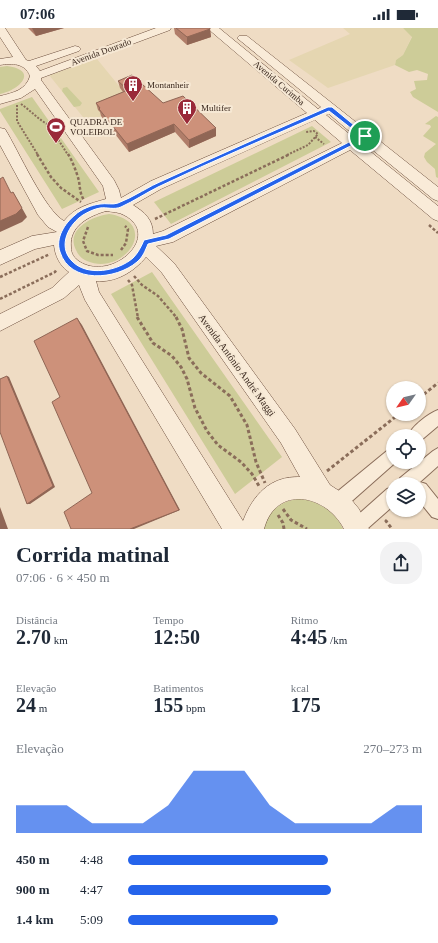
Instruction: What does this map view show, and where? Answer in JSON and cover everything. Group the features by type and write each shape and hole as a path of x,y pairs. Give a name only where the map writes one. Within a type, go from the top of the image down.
{"street":[{"name":"Avenida Dourado","path":"25,63 140,28"},
{"name":"Avenida Dourado","path":"35,78 166,28"},
{"name":"Avenida Curimba","path":"212,28 324,111"},
{"name":"Avenida Curimba","path":"231,28 358,140 438,215"},
{"path":"0,29 25,63 33,69 35,78 109,184 117,211"},
{"path":"0,62 14,61 25,63"},
{"path":"0,100 14,97 25,91 35,78"},
{"path":"117,211 156,185 324,111"},
{"path":"0,132 43,211 64,233"},
{"path":"146,244 167,237 358,140"},
{"name":"Avenida Curimba","path":"358,140 438,195"},
{"path":"88,210 117,211 134,211 144,222 147,232 146,244 138,257 124,267 98,274 84,272 69,263 62,251 64,233 77,216 88,210"},
{"path":"0,258 32,243 64,233"},
{"name":"Avenida Antônio André Maggi","path":"146,244 168,268 288,436 348,513 357,528"},
{"path":"0,323 58,293 84,272"},
{"path":"84,272 91,294 234,529"},
{"path":"423,429 438,417"},
{"path":"421,477 438,456"},
{"path":"252,529 257,515 269,499 287,489 298,487 328,488 386,459"},
{"path":"426,499 438,511"},
{"path":"357,528 386,501"}],"path":[{"path":"14,97 17,106 17,121 51,177 61,188 78,199 88,210"},
{"path":"14,97 22,106 32,111 48,126 73,162 73,170 78,176 80,182 79,194 88,210 91,222 84,234 82,243 85,248 88,252 96,256 113,255 142,285 158,296 177,318 182,328 189,358 201,373 230,396 240,411 246,425 256,462 269,499"},
{"path":"144,222 162,217 308,145 318,134 314,131 302,133"},
{"path":"117,211 128,229 128,237 122,249 117,253 132,286 137,318 153,342 172,356 181,367 187,379 195,408 202,424 218,445 241,462 252,474 283,523 284,529"},
{"path":"426,223 438,233"},
{"path":"0,277 48,254 55,254"},
{"path":"0,298 54,272 60,265"},
{"path":"426,392 438,383"},
{"path":"328,488 392,421"},
{"path":"269,499 277,502 291,520 307,529"},
{"path":"386,521 392,529"}],"shaded area":[{"path":"343,28 403,28 412,36 403,55 396,60 395,65 328,88 289,60 350,34"},
{"path":"403,28 438,28 438,112 413,97 410,92 416,89 414,81 427,80 428,74 417,70 409,72 395,65 396,60 403,55 412,37"},
{"path":"97,59 133,103 87,122 49,75"},
{"path":"7,66 17,68 22,72 24,76 23,80 14,88 0,94 0,67"},
{"path":"67,87 82,103 80,106 74,107 62,91 63,88"},
{"path":"32,97 99,192 62,209 0,111 0,109"},
{"path":"436,116 438,117 438,178 436,177 435,169 424,157 425,153 436,144 423,136 431,127 430,125 425,124"},
{"path":"312,126 331,142 171,224 154,202"},
{"path":"109,214 125,219 133,227 135,237 132,246 124,255 114,262 101,264 87,261 79,255 76,250 74,236 82,225 103,215"},
{"path":"152,272 282,457 235,494 111,294"},
{"path":"303,498 327,509 340,523 343,529 262,529 269,516 277,507 288,501"}],"building":[{"path":"176,28 210,28 210,29 187,37"},
{"path":"132,75 163,103 183,96 216,128 189,140 174,124 127,144 99,109 100,108 96,103 128,90 118,81"},
{"path":"3,177 11,193 13,192 22,208 16,214 0,221 0,179"},
{"path":"77,318 179,510 130,529 71,529 64,512 92,493 52,402 60,397 34,341"},
{"path":"7,376 53,486 27,504 0,432 0,379"}],"place":[{"name":"Montanheir","path":"133,102"},
{"name":"Multifer","path":"187,125"},
{"name":"QUADRA DE VOLEIBOL","path":"56,144"}],"route":[{"path":"330,108 365,136 167,237 146,242 145,247 140,254 122,269 98,274 81,271 69,263 62,251 63,237 66,229 77,216 99,206 118,206 156,185 330,108"}]}
